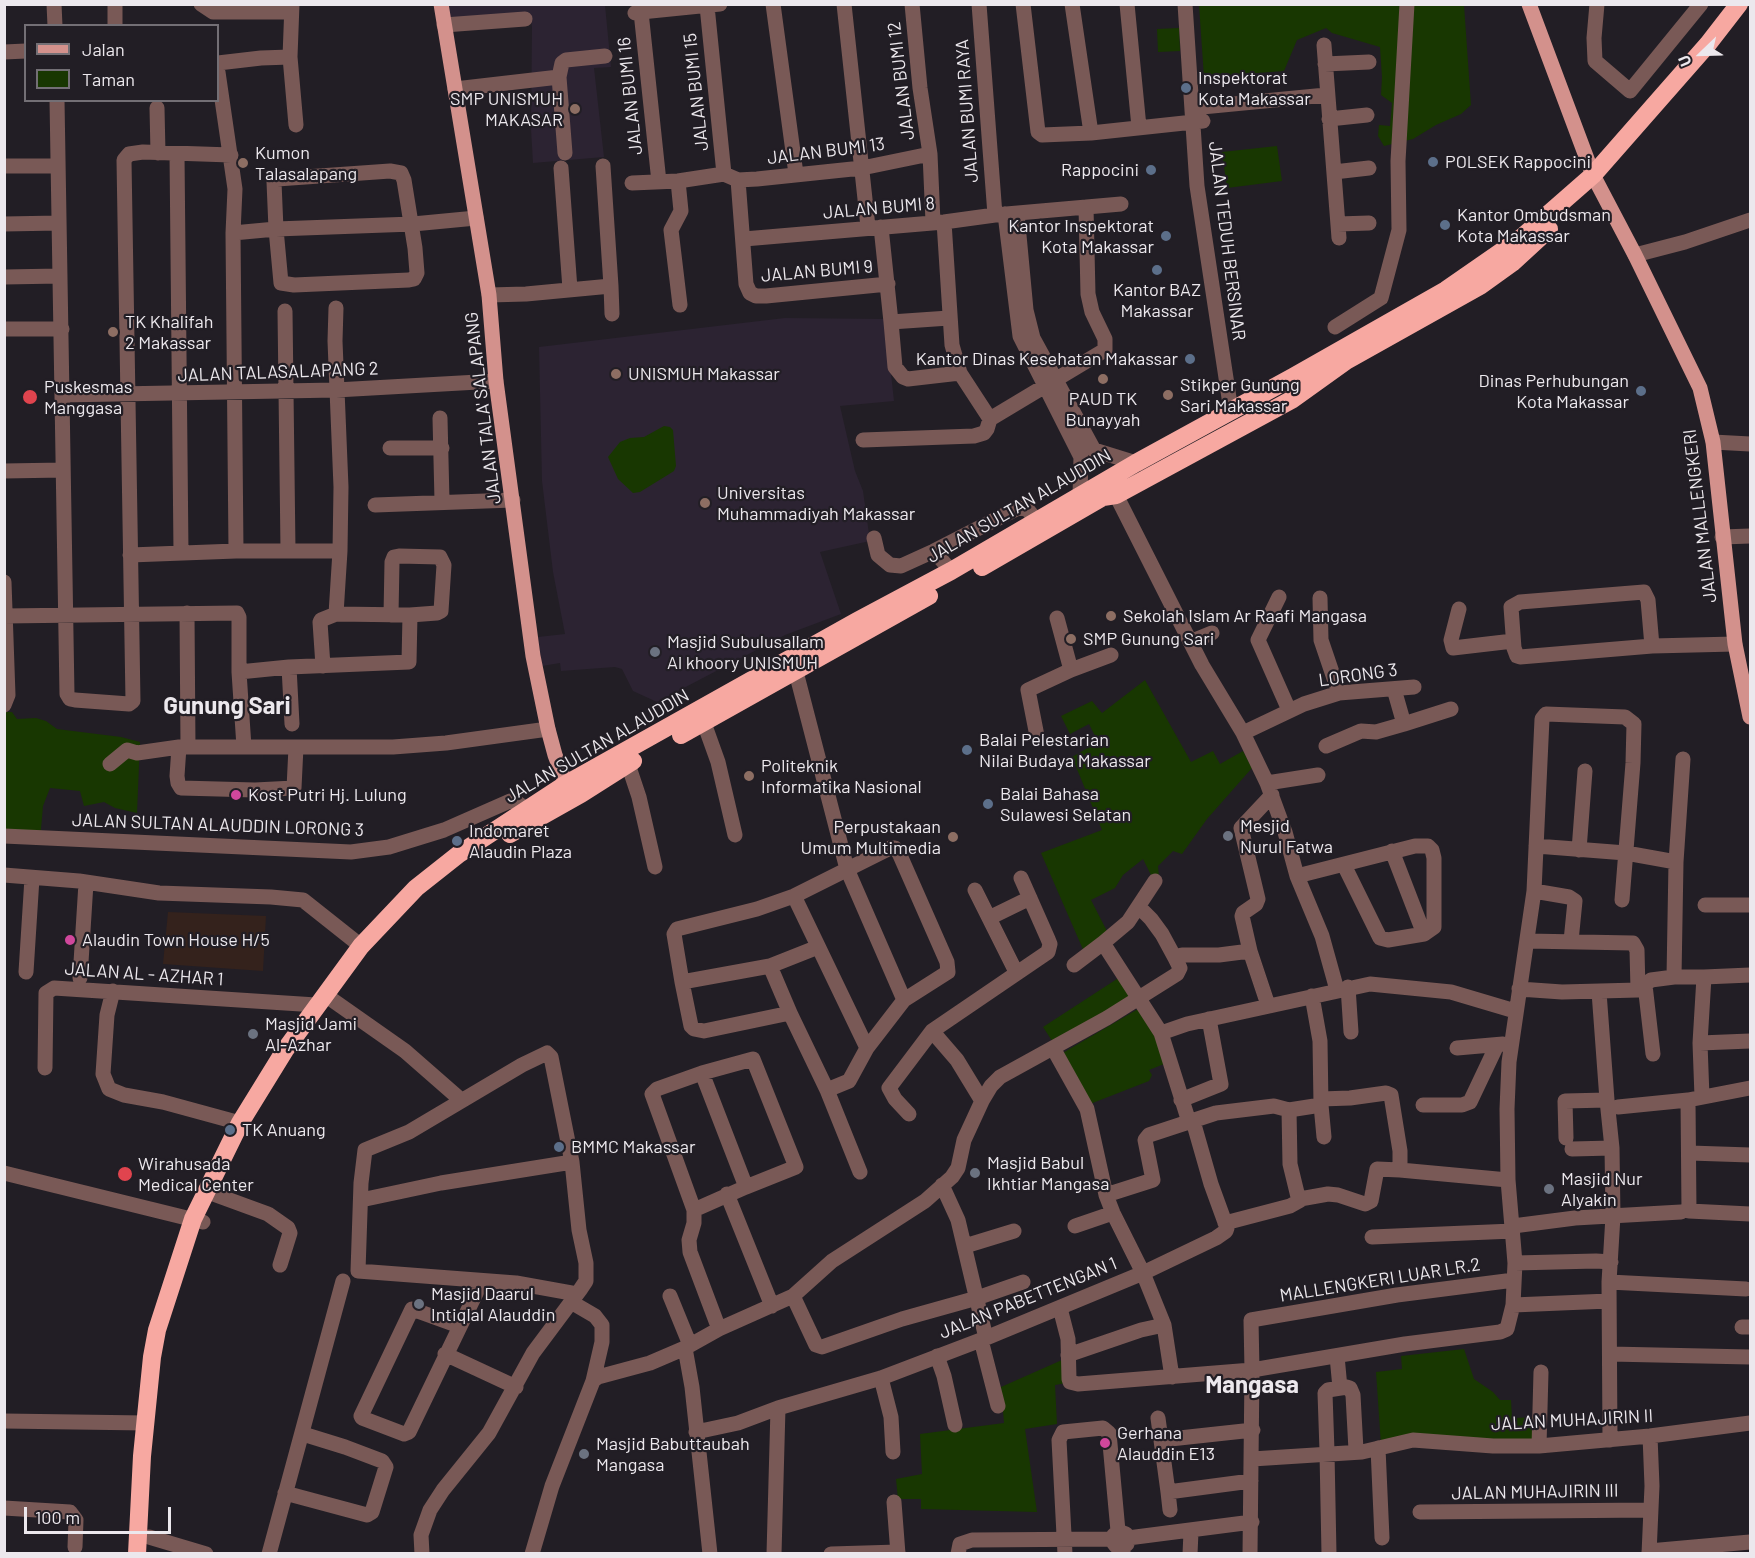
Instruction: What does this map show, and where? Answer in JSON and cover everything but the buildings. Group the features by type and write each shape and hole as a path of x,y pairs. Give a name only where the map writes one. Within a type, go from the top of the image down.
{"highway":[{"path":"1719,39 1739,4"},
{"path":"1719,39 1750,9"},
{"name":"JALAN SULTAN ALAUDDIN","path":"137,1554 142,1456 157,1330 198,1221 240,1123 361,946 416,888 477,847 581,794 628,764 704,723 798,678 861,626 951,571 1136,463 1235,409 1344,356 1446,290 1597,183 1719,39"},
{"name":"JALAN SULTAN ALAUDDIN","path":"149,1545 155,1434 166,1338 198,1221 216,1195 258,1113 324,1002 398,917 477,847 526,809 566,784 808,650 861,626 1028,542 1103,496 1116,495 1293,399 1344,356"}],"main road":[{"name":"JALAN TALA' SALAPANG","path":"441,4 489,295 496,381 533,656 548,729 566,784"},
{"name":"JALAN MALLENGKERI","path":"1529,4 1597,183 1700,388 1713,442 1735,644 1745,673 1750,717"}],"street":[{"path":"54,4 55,24"},
{"path":"115,4 115,24"},
{"path":"772,4 796,174"},
{"path":"844,4 862,168 888,284 895,367 903,377 908,379 960,373"},
{"name":"JALAN BUMI 12","path":"912,4 920,88 930,154"},
{"name":"JALAN BUMI RAYA","path":"979,4 1020,336 1087,453 1080,496"},
{"path":"1023,4 1038,132 1046,136 1139,127 1326,95"},
{"path":"1072,4 1091,133"},
{"path":"1127,4 1139,127"},
{"name":"JALAN TEDUH BERSINAR","path":"1185,4 1200,117"},
{"name":"JALAN TEDUH BERSINAR","path":"1193,4 1200,117 1197,186 1235,409"},
{"path":"1335,327 1381,298 1399,230 1398,161 1407,4"},
{"path":"1597,4 1594,38 1595,61 1630,91 1701,4"},
{"name":"JALAN BUMI 16","path":"659,182 638,13 714,5"},
{"name":"JALAN BUMI 15","path":"714,5 731,177 744,239 746,284 750,293"},
{"path":"210,14 292,8 290,57 296,125"},
{"path":"444,26 525,19"},
{"path":"1324,45 1326,95 1339,231 1369,223"},
{"path":"4,52 24,51"},
{"path":"565,153 559,77 563,61 606,56"},
{"path":"219,63 290,57"},
{"path":"1325,64 1369,62"},
{"path":"455,89 559,77"},
{"path":"219,78 235,189 233,393 236,551"},
{"path":"57,102 67,694 69,698 75,700 129,704 133,701 124,160 129,154 231,155"},
{"path":"157,108 158,153"},
{"path":"1329,119 1367,115"},
{"path":"177,154 182,553"},
{"path":"930,154 952,345 960,373 990,419"},
{"name":"JALAN BUMI 13","path":"632,183 862,168 930,154"},
{"path":"4,166 57,166"},
{"path":"603,166 612,314"},
{"path":"561,168 570,289"},
{"path":"1334,172 1369,168"},
{"path":"401,172 413,224 417,273 414,279 285,285 281,283 274,182 277,179 401,172"},
{"path":"678,181 681,211 671,230 680,305"},
{"name":"JALAN BUMI 8","path":"744,239 1121,204"},
{"path":"863,440 974,436 984,433 990,419 1102,353 1106,346 1105,339 1092,312 1088,294 1086,207"},
{"path":"233,233 276,229 413,224 476,218"},
{"path":"1635,255 1685,242 1750,220"},
{"path":"4,224 59,223"},
{"path":"4,277 60,276"},
{"name":"JALAN BUMI 9","path":"750,293 756,296 766,296 888,284"},
{"path":"489,295 611,286"},
{"path":"336,308 336,390 341,487 336,614"},
{"path":"285,311 288,550"},
{"path":"891,322 949,318"},
{"path":"4,329 62,330"},
{"name":"JALAN TALASALAPANG 2","path":"62,395 285,392 496,381"},
{"path":"440,418 442,501"},
{"path":"1713,442 1750,444"},
{"path":"390,448 442,448"},
{"path":"1087,453 1136,463"},
{"path":"4,471 63,470"},
{"path":"1116,495 1190,642 1243,733 1270,789 1297,876 1343,989 1351,1032"},
{"path":"375,505 513,500"},
{"path":"874,538 879,555 893,566 901,566 1018,508 1027,509 1037,521"},
{"path":"1722,537 1750,536"},
{"path":"130,555 288,550 340,551"},
{"path":"934,551 951,571"},
{"path":"323,666 320,622 336,614 391,615 410,615 437,614 441,611 444,565 440,557 394,557 391,615"},
{"path":"4,582 8,695 4,705"},
{"path":"1652,646 1648,600 1642,592 1515,604 1511,609 1516,654 1524,657 1652,646 1735,644"},
{"path":"1279,597 1258,640 1289,710"},
{"path":"1320,598 1321,640 1339,693"},
{"path":"1459,609 1451,640 1454,648 1513,641"},
{"path":"187,613 183,747 177,776 179,786 181,788 255,790 294,788 296,747"},
{"path":"5,616 237,613 244,747"},
{"path":"239,672 289,667 410,662 410,615"},
{"path":"1057,618 1071,670"},
{"path":"1190,642 1212,633"},
{"path":"1036,736 1028,690 1071,670 1112,655"},
{"path":"289,667 292,724"},
{"path":"798,678 847,869 904,1000"},
{"name":"LORONG 3","path":"1243,733 1289,710 1339,693 1414,687"},
{"path":"1394,689 1404,724"},
{"path":"1326,746 1361,731 1376,732 1451,709"},
{"path":"1060,1308 1068,1335 1068,1375 1070,1382 1078,1384 1252,1370 1405,1344 1505,1331 1513,1305 1515,1263 1508,1180 1509,1062 1534,891 1543,716 1549,713 1625,717 1632,722 1635,732 1622,900"},
{"path":"704,723 718,762 735,835"},
{"path":"110,764 127,750 137,753 183,747 393,747 427,745 548,729"},
{"path":"1674,977 1676,862 1683,759"},
{"path":"628,764 639,797 655,867"},
{"path":"1579,850 1585,771"},
{"path":"1268,1005 1250,951 1242,916 1257,902 1258,898 1241,828 1270,789 1317,775"},
{"name":"JALAN SULTAN ALAUDDIN LORONG 3","path":"4,836 351,852 382,849 444,830 510,801 526,809"},
{"path":"1297,876 1392,851 1421,845 1428,846 1432,850 1435,880 1435,923 1430,932 1388,940 1380,938 1344,865"},
{"path":"1536,846 1626,853 1676,862"},
{"path":"790,1013 704,1031 691,1026 674,934 677,929 757,909 794,896 890,848 895,848 949,970 904,1000 867,1048 849,1081 827,1090"},
{"path":"1392,851 1425,934"},
{"path":"8,876 159,893 303,900 361,946"},
{"path":"26,972 32,878"},
{"path":"909,1114 895,1099 889,1088 932,1031 1016,972 1041,958 1050,947 1021,878"},
{"path":"1074,964 1124,927 1155,881"},
{"path":"80,978 86,883"},
{"path":"975,890 1016,972"},
{"path":"1534,891 1569,897 1575,901 1571,941"},
{"path":"794,896 867,1048"},
{"path":"989,918 1030,898"},
{"path":"1705,905 1750,905"},
{"path":"593,1381 598,1377 650,1363 793,1296 832,1261 925,1201 958,1168 964,1140 982,1101 1000,1077 1107,1018 1178,973 1180,968 1162,934 1138,907"},
{"path":"1527,941 1633,943 1637,950 1653,1054"},
{"path":"1102,943 1161,1033 1225,1223 1226,1231 1216,1238 1143,1273 1164,1325 1172,1377"},
{"path":"682,982 770,966 818,947"},
{"path":"1175,958 1190,954 1219,955 1250,951"},
{"path":"770,966 827,1090 860,1172"},
{"path":"1519,989 1599,992 1642,987 1651,980 1674,977 1750,975"},
{"path":"1704,977 1690,1153 1689,1211 1750,1214"},
{"path":"1161,1033 1187,1024 1268,1005 1370,984 1451,992 1515,1011"},
{"name":"JALAN AL - AZHAR 1","path":"45,1068 46,993 54,988 324,1002"},
{"path":"113,991 107,1015 103,1074 109,1089 124,1095 163,1102 240,1123"},
{"path":"1599,992 1613,1104 1613,1216 1609,1282 1610,1440"},
{"path":"1312,996 1320,1041 1324,1137"},
{"path":"324,1002 405,1052 462,1100"},
{"path":"1182,1100 1221,1084 1209,1019"},
{"path":"932,1031 957,1060 982,1101"},
{"path":"1700,1043 1750,1041"},
{"path":"1457,1048 1497,1046 1512,1042"},
{"path":"1423,1105 1462,1105 1470,1102 1497,1046"},
{"name":"JALAN PABETTENGAN 1","path":"696,1432 738,1423 778,1408 881,1378 984,1339 1143,1273 1106,1195 1087,1109 1053,1048"},
{"path":"422,1554 421,1535 430,1510 443,1490 489,1433 533,1353 574,1298 586,1281 586,1263 579,1230 572,1162 552,1061 547,1053 409,1132 365,1149 358,1271 516,1283 574,1298 602,1325 602,1342 593,1381 552,1486 532,1554"},
{"path":"694,1210 727,1194 795,1169 794,1160 753,1059 702,1073 657,1089 652,1094 694,1210 695,1219 689,1240 690,1252 719,1329"},
{"path":"702,1073 746,1187"},
{"path":"1612,1148 1569,1144 1565,1101 1613,1104 1695,1098 1750,1088"},
{"path":"1106,1195 1152,1181 1146,1137 1215,1113 1274,1106 1289,1110 1321,1102 1386,1093 1391,1095 1400,1151 1400,1170"},
{"path":"1289,1110 1290,1164 1300,1199"},
{"path":"1690,1153 1750,1155"},
{"path":"361,1200 441,1183 572,1162"},
{"path":"1225,1223 1290,1206 1298,1203 1300,1199 1328,1194 1338,1194 1365,1204 1371,1201 1377,1168 1508,1180"},
{"path":"4,1173 198,1221"},
{"path":"942,1185 954,1208 965,1246 998,1406"},
{"path":"727,1194 772,1306"},
{"path":"216,1195 268,1214 288,1228 290,1233 280,1265"},
{"path":"1372,1237 1513,1229 1575,1218 1681,1212"},
{"path":"1075,1226 1113,1213"},
{"path":"965,1246 1014,1231"},
{"path":"1515,1263 1611,1262"},
{"name":"MALLENGKERI LUAR LR.2","path":"1252,1370 1251,1320 1514,1280"},
{"path":"269,1554 343,1281"},
{"path":"459,1326 412,1309 361,1416 404,1434 408,1433 482,1281"},
{"path":"793,1296 813,1340 820,1347 1023,1282"},
{"path":"1609,1282 1746,1289"},
{"path":"670,1296 687,1346 710,1554"},
{"path":"1513,1305 1609,1301"},
{"path":"1068,1355 1141,1330 1164,1325"},
{"path":"445,1354 516,1387"},
{"path":"1610,1354 1750,1357"},
{"path":"937,1356 955,1425"},
{"path":"1337,1356 1340,1388"},
{"path":"1250,1554 1252,1370"},
{"path":"1539,1446 1541,1372"},
{"path":"881,1378 891,1418 893,1452"},
{"path":"1329,1554 1324,1395 1328,1390 1348,1388 1353,1395 1356,1450"},
{"path":"774,1554 778,1408"},
{"path":"1158,1418 1170,1510"},
{"path":"4,1421 146,1423"},
{"name":"JALAN MUHAJIRIN II","path":"1252,1459 1327,1452 1362,1452 1402,1441 1420,1439 1494,1446 1539,1446 1650,1436 1750,1423"},
{"path":"1065,1547 1060,1434 1103,1428 1109,1436 1121,1542"},
{"path":"1161,1440 1253,1430"},
{"path":"285,1494 368,1515 372,1512 386,1467 384,1462 303,1434"},
{"path":"1650,1436 1652,1486 1649,1552 1750,1542"},
{"path":"1378,1448 1382,1538"},
{"path":"1168,1492 1251,1481"},
{"path":"831,1554 898,1553 894,1502"},
{"path":"4,1508 70,1512 76,1520 75,1547"},
{"name":"JALAN MUHAJIRIN III","path":"1420,1512 1650,1510"},
{"path":"958,1550 963,1542 972,1540 1010,1547 1065,1547 1121,1542 1252,1522"},
{"path":"1190,1554 1191,1532"},
{"path":"149,1545 206,1554"}],"shaded area":[{"path":"443,5 605,5 611,67 594,68 604,157 533,163 530,13 446,22"},
{"name":"Universitas Muhammadiyah Makassar","path":"785,318 885,319 894,401 840,406 855,471 863,491 870,541 820,552 841,614 785,635 657,702 633,691 622,669 615,667 561,671 560,663 542,666 538,637 565,634 553,572 542,481 539,347"},
{"path":"168,912 266,916 263,971 163,964"}],"green space":[{"path":"1199,5 1464,5 1471,105 1461,114 1413,139 1384,146 1378,136 1379,125 1390,126 1392,103 1381,95 1380,47 1332,33 1326,28 1297,40 1284,71 1204,77"},
{"path":"1179,28 1180,51 1158,52 1157,29"},
{"path":"1277,146 1282,181 1227,188 1222,152"},
{"path":"664,426 673,430 676,466 674,471 640,492 633,493 618,479 608,457 620,442 630,438 644,437"},
{"path":"1145,680 1191,762 1213,751 1220,764 1243,751 1252,768 1207,819 1182,854 1173,851 1158,866 1159,877 1152,877 1143,859 1123,875 1115,888 1091,900 1109,935 1085,954 1041,853 1102,830 1072,757 1098,742 1089,724 1070,734 1061,716 1092,701 1102,713"},
{"path":"4,712 12,712 17,719 36,718 46,721 57,729 121,737 140,742 137,813 115,808 104,802 84,806 80,791 50,788 43,806 40,840 5,843"},
{"path":"1120,977 1134,1003 1058,1050 1043,1027"},
{"path":"1138,1009 1156,1033 1164,1064 1149,1070 1152,1075 1149,1081 1090,1104 1061,1054"},
{"path":"1464,1349 1474,1379 1493,1392 1500,1400 1511,1400 1512,1418 1541,1417 1541,1443 1381,1445 1376,1372 1402,1369 1401,1356"},
{"path":"1062,1360 1066,1383 1055,1385 1057,1424 1025,1429 1037,1512 921,1509 921,1499 898,1499 896,1479 922,1474 920,1434 1004,1423 1001,1387"}],"place":[{"name":"Inspektorat Kota Makassar","path":"1186,88"},
{"name":"SMP UNISMUH MAKASAR","path":"575,109"},
{"name":"POLSEK Rappocini","path":"1433,162"},
{"name":"Kumon Talasalapang","path":"243,163"},
{"name":"Rappocini","path":"1151,170"},
{"name":"Kantor Ombudsman Kota Makassar","path":"1445,225"},
{"name":"Kantor Inspektorat Kota Makassar","path":"1166,236"},
{"name":"Kantor BAZ Makassar","path":"1157,270"},
{"name":"TK Khalifah 2 Makassar","path":"113,332"},
{"name":"Kantor Dinas Kesehatan Makassar","path":"1190,359"},
{"name":"UNISMUH Makassar","path":"616,374"},
{"name":"PAUD TK Bunayyah","path":"1103,379"},
{"name":"Dinas Perhubungan Kota Makassar","path":"1641,391"},
{"name":"Stikper Gunung Sari Makassar","path":"1168,395"},
{"name":"Puskesmas Manggasa","path":"30,397"},
{"name":"Universitas Muhammadiyah Makassar","path":"705,503"},
{"name":"Sekolah Islam Ar Raafi Mangasa","path":"1111,616"},
{"name":"SMP Gunung Sari","path":"1071,639"},
{"name":"Masjid Subulusallam Al khoory UNISMUH","path":"655,652"},
{"name":"Balai Pelestarian Nilai Budaya Makassar","path":"967,750"},
{"name":"Politeknik Informatika Nasional","path":"749,776"},
{"name":"Kost Putri Hj. Lulung","path":"236,795"},
{"name":"Balai Bahasa Sulawesi Selatan","path":"988,804"},
{"name":"Mesjid Nurul Fatwa","path":"1228,836"},
{"name":"Perpustakaan Umum Multimedia","path":"953,837"},
{"name":"Indomaret Alaudin Plaza","path":"457,841"},
{"name":"Alaudin Town House H/5","path":"70,940"},
{"name":"Masjid Jami Al-Azhar","path":"253,1034"},
{"name":"TK Anuang","path":"230,1130"},
{"name":"BMMC Makassar","path":"559,1147"},
{"name":"Masjid Babul Ikhtiar Mangasa","path":"975,1173"},
{"name":"Wirahusada Medical Center","path":"125,1174"},
{"name":"Masjid Nur Alyakin","path":"1549,1189"},
{"name":"Masjid Daarul Intiqlal Alauddin","path":"419,1304"},
{"name":"Gerhana Alauddin E13","path":"1105,1443"},
{"name":"Masjid Babuttaubah Mangasa","path":"584,1454"}],"district":[{"name":"Gunung Sari","path":"227,706"},
{"name":"Mangasa","path":"1252,1385"}]}
